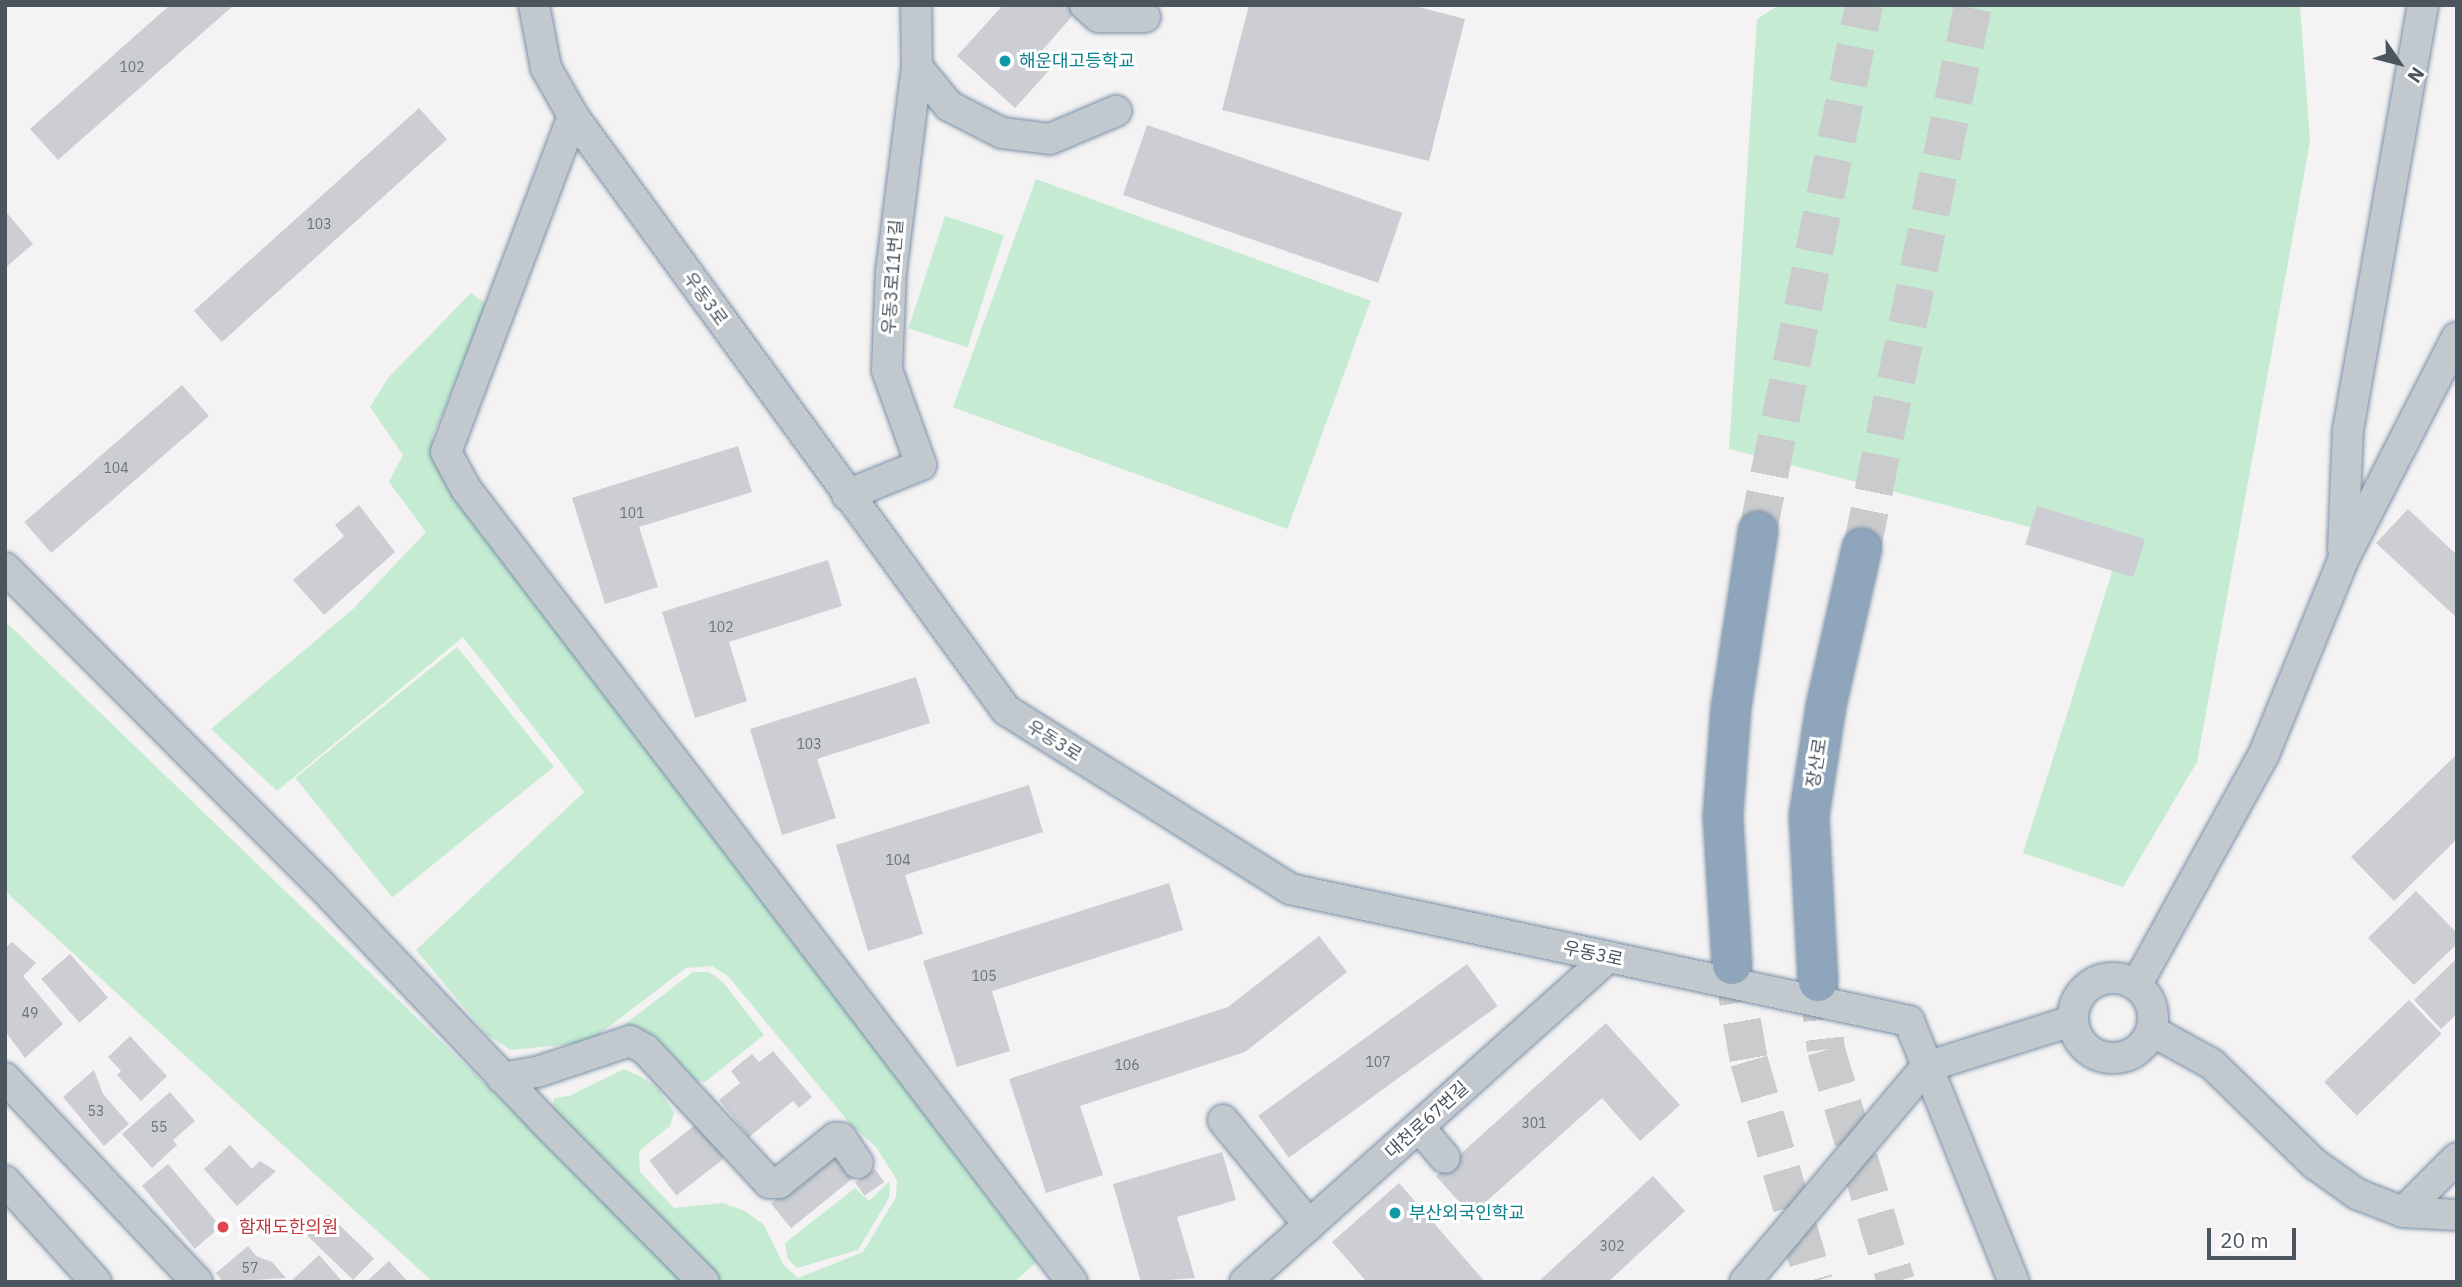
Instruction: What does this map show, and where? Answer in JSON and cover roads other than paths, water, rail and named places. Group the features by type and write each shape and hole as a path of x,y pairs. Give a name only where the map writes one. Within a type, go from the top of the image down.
{"highway":[{"path":"1732,965 1723,816 1731,708 1758,531"},
{"name":"장산로","path":"1818,982 1809,816 1826,706 1862,548"}],"street":[{"name":"우동3로","path":"534,5 546,68 573,116 1006,710 1290,889 1909,1021 1926,1067"},
{"name":"우동3로11번길","path":"847,495 921,465 887,370 891,272 916,67 916,5"},
{"path":"1085,5 1099,17 1145,18"},
{"path":"2343,560 2348,430 2423,5"},
{"path":"916,67 949,106 1002,134 1050,139 1116,111"},
{"path":"573,116 446,452 466,489 1072,1282"},
{"path":"2137,984 2264,754 2343,560 2457,337"},
{"path":"5,568 320,884 502,1078 704,1282"},
{"name":"대천로67번길","path":"1245,1282 1608,957"},
{"path":"2125,978 2137,984 2152,1005 2151,1031 2134,1052 2108,1058 2084,1046 2072,1021 2079,995 2099,979 2125,978"},
{"path":"1745,1282 1926,1067 2072,1021"},
{"path":"2151,1031 2212,1064 2315,1164 2357,1194 2403,1212 2457,1215"},
{"path":"502,1078 630,1041 646,1050 769,1183 779,1183 835,1138 841,1138 858,1163"},
{"path":"1926,1067 2014,1282"},
{"path":"5,1078 197,1282"},
{"path":"1223,1120 1309,1225"},
{"path":"1419,1127 1445,1158"},
{"path":"2403,1212 2457,1158"},
{"path":"5,1181 96,1282"}],"tunnel":[{"path":"1758,531 1864,5"},
{"path":"1862,548 1973,5"},
{"path":"1732,965 1749,1061 1814,1282"},
{"path":"1818,982 1826,1050 1896,1282"}],"place":[{"name":"해운대고등학교","path":"1005,61"},
{"name":"부산외국인학교","path":"1395,1213"},
{"name":"함재도한의원","path":"223,1227"}]}
